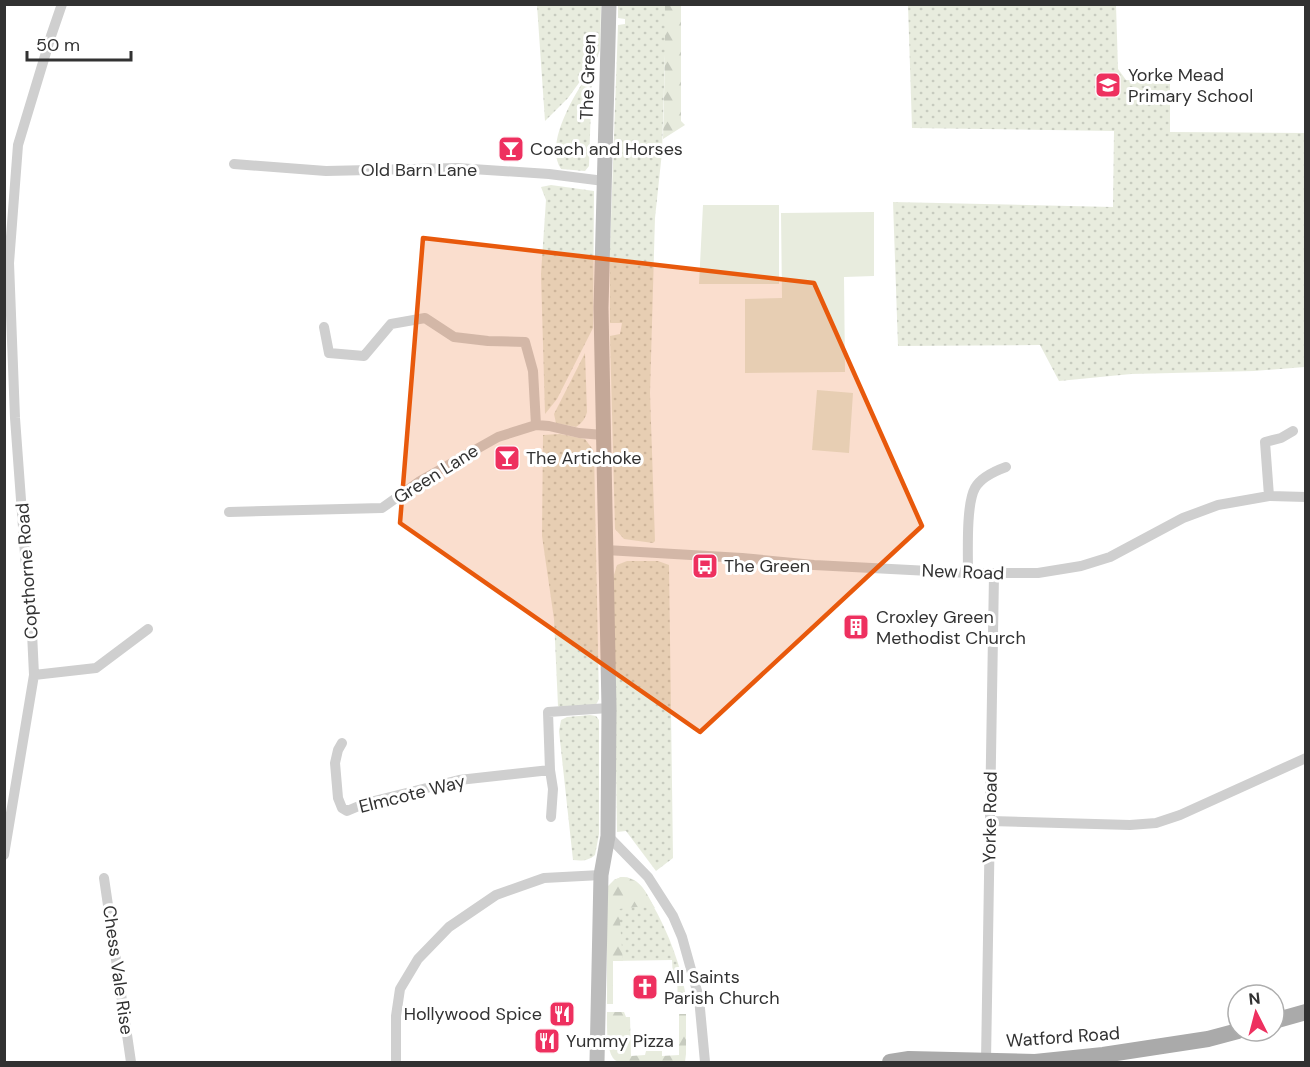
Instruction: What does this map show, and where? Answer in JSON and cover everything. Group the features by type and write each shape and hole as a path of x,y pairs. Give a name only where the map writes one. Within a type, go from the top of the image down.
{"main road":[{"path":"1286,1018 1305,1012"},
{"name":"Watford Road","path":"890,1062 909,1059 1035,1062 1111,1058 1226,1034"}],"street":[{"name":"Copthorne Road","path":"4,855 34,675 30,590 26,568 15,418 9,263 18,145 62,4"},
{"name":"The Green","path":"597,1062 602,875 608,836 609,708 601,308 609,4"},
{"name":"Old Barn Lane","path":"234,164 326,171 457,168 549,174 603,181"},
{"path":"324,327 329,353 364,356 391,324 425,318 454,337 525,342 533,371 536,425"},
{"name":"Green Lane","path":"229,512 382,508 420,481 498,437 536,425 603,435"},
{"path":"1269,496 1265,442 1281,438 1293,431"},
{"path":"968,573 970,500 976,486 993,472 1006,467"},
{"name":"New Road","path":"606,550 742,558 814,565 994,574 1038,573 1081,566 1110,557 1152,534 1218,505 1269,496 1305,497"},
{"name":"Yorke Road","path":"986,1061 994,574"},
{"path":"34,675 96,668 148,629"},
{"path":"551,817 553,789 549,770 548,712 609,708"},
{"name":"Elmcote Way","path":"342,743 336,757 336,775 340,804 347,811 366,803 459,780 549,770"},
{"path":"990,821 1130,825 1156,823 1180,815 1305,758"},
{"path":"608,836 648,876 673,916 682,937 699,998 705,1062"},
{"path":"396,1062 396,1016 400,989 418,959 449,927 496,895 535,881 544,878 602,875"},
{"name":"Chess Vale Rise","path":"104,878 131,1062"}],"highlighted area":[{"path":"423,238 814,283 922,526 700,732 400,523"}],"green space":[{"path":"537,5 601,5 600,50 597,58 568,98 545,121"},
{"path":"618,5 665,5 662,152 655,218 650,393 655,541 653,543 624,539 615,529 610,336 620,334 622,323 610,323 610,247 618,25 625,24 625,19 618,18"},
{"path":"665,5 681,5 681,121 685,125 663,139 665,54"},
{"path":"908,5 1116,5 1118,69 1126,80 1170,81 1170,132 1305,133 1305,367 1254,371 1131,374 1059,381 1040,345 898,346 893,202 1113,207 1114,131 912,128"},
{"path":"592,73 589,166 585,171 561,169 557,159 558,134 575,95 588,74"},
{"path":"551,185 594,191 593,328 557,399 545,414 541,274 546,200 541,187"},
{"path":"703,205 779,205 779,284 699,284"},
{"path":"874,212 874,276 844,277 845,372 745,373 745,299 782,298 781,213"},
{"path":"585,353 587,412 585,417 576,427 556,423 554,414"},
{"path":"817,390 853,393 849,453 812,450"},
{"path":"560,434 585,439 594,451 599,699 593,707 564,709 558,706 554,619 542,536 543,435"},
{"path":"627,561 658,561 669,565 673,858 656,871 626,831 617,832 613,578 617,565"},
{"path":"596,716 599,720 599,834 595,855 585,860 573,860 559,731 561,720 567,717"},
{"path":"621,877 632,879 640,885 658,914 678,964 687,1003 678,1003 677,978 673,978 672,960 613,961 613,1004 607,1004 614,880"},
{"path":"621,877 638,883 655,908 619,909 623,961 613,961 613,1004 607,1004 607,887"},
{"path":"607,1012 624,1012 626,1017 630,1017 631,1056 645,1055 646,1051 662,1051 662,1056 679,1055 679,1014 686,1014 685,1062 618,1062 611,1054 608,1042"}],"place":[{"name":"Yorke Mead Primary School","path":"1108,85"},
{"name":"Coach and Horses","path":"511,149"},
{"name":"The Artichoke","path":"507,458"},
{"name":"The Green","path":"705,566"},
{"name":"Croxley Green Methodist Church","path":"856,627"},
{"name":"All Saints Parish Church","path":"645,987"},
{"name":"Hollywood Spice","path":"562,1014"},
{"name":"Yummy Pizza","path":"547,1041"}]}
